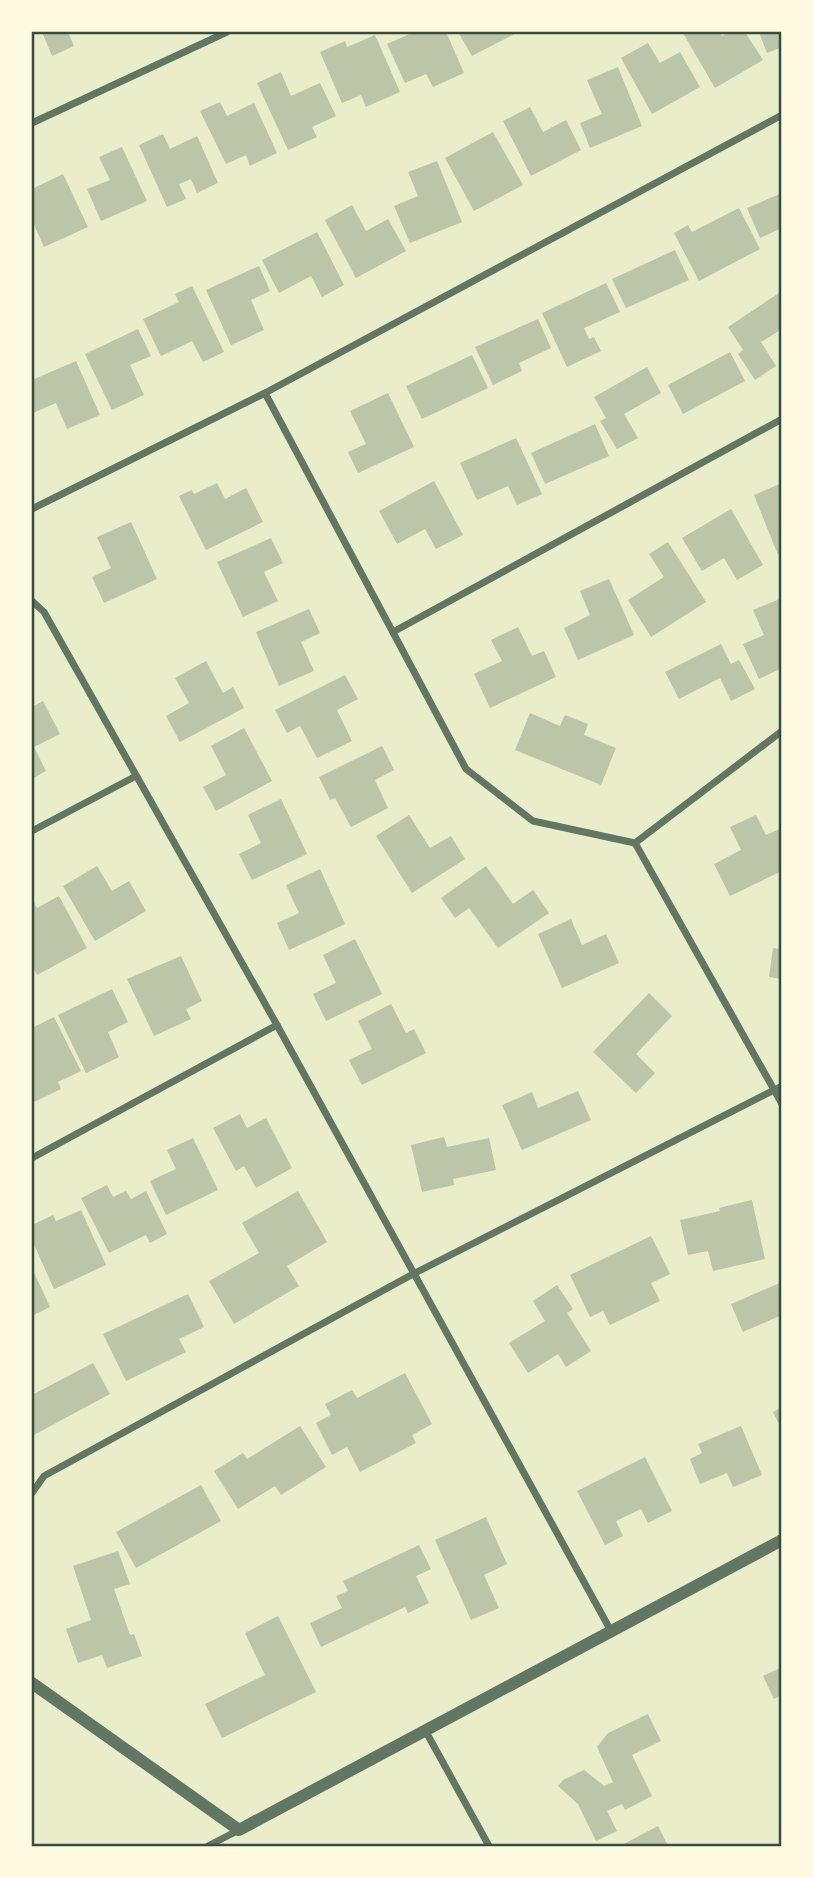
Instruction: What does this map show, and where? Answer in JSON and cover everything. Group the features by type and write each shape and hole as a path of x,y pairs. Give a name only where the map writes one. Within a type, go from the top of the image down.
{"street":[{"path":"32,123 227,32"},
{"path":"32,509 265,393 782,116"},
{"path":"265,393 466,769 533,821 635,843 778,1088 782,1104"},
{"path":"393,632 782,419"},
{"path":"32,601 44,612 277,1025 611,1631"},
{"path":"635,843 782,731"},
{"path":"32,831 136,776"},
{"path":"32,1158 277,1025"},
{"path":"32,1493 44,1476 415,1273 778,1088"},
{"path":"208,1846 782,1540"},
{"path":"32,1683 239,1830"},
{"path":"425,1730 489,1846"}],"building":[{"path":"42,32 68,32 74,46 52,56"},
{"path":"414,32 446,32 464,73 433,87 426,74 405,83 387,44"},
{"path":"458,32 518,32 472,56"},
{"path":"719,32 722,36 730,32 745,32 763,60 715,88 683,33"},
{"path":"759,32 782,32 782,47 767,53"},
{"path":"375,35 400,92 366,107 361,95 342,103 320,52 345,41 347,47"},
{"path":"648,43 660,63 680,52 700,87 652,114 621,58"},
{"path":"618,67 642,126 590,148 580,123 602,114 587,80"},
{"path":"281,72 291,96 320,83 336,116 312,127 317,137 288,150 257,83"},
{"path":"220,102 227,116 254,103 277,153 250,166 246,155 226,164 200,111"},
{"path":"530,107 543,132 566,120 581,150 531,176 503,121"},
{"path":"493,132 523,185 474,211 445,158"},
{"path":"163,134 170,149 197,136 218,183 197,193 191,179 179,184 186,199 167,207 139,145"},
{"path":"122,147 147,201 101,221 87,189 110,180 99,157"},
{"path":"437,161 462,222 410,243 394,206 418,196 408,172"},
{"path":"63,174 88,227 44,247 32,220 32,189"},
{"path":"782,193 782,228 760,238 747,208"},
{"path":"352,205 366,231 388,219 406,251 356,278 325,220"},
{"path":"739,208 760,249 699,281 674,233 688,225 692,232"},
{"path":"317,232 344,285 322,297 311,276 279,293 262,260"},
{"path":"675,250 689,280 626,308 612,279"},
{"path":"259,266 270,291 251,300 264,330 231,345 206,290"},
{"path":"606,283 620,312 584,328 589,339 594,337 601,351 567,367 542,313"},
{"path":"192,286 224,352 203,362 192,341 161,356 143,319 179,302 175,294"},
{"path":"779,293 782,297 782,329 761,342 776,366 755,380 738,354 743,350 728,327"},
{"path":"538,319 551,348 519,363 522,371 493,385 475,347"},
{"path":"138,329 151,356 130,365 144,395 112,410 85,354"},
{"path":"730,352 745,381 683,414 668,385"},
{"path":"472,355 488,388 422,419 406,386"},
{"path":"76,361 100,415 67,429 56,403 33,413 32,380"},
{"path":"647,367 661,393 624,414 638,438 617,449 600,421 606,418 594,397"},
{"path":"388,393 414,447 358,473 348,452 366,444 350,411"},
{"path":"595,424 609,456 545,484 531,453"},
{"path":"516,438 542,494 517,505 508,486 477,500 460,463"},
{"path":"434,481 463,535 436,549 425,529 397,544 379,511"},
{"path":"217,483 225,499 246,488 263,522 206,550 179,496 192,490 194,494"},
{"path":"782,483 782,553 778,555 754,495"},
{"path":"731,509 763,565 737,580 724,558 702,571 682,538"},
{"path":"131,522 157,579 104,603 92,577 111,568 97,537"},
{"path":"271,538 283,563 264,572 278,601 243,617 217,562"},
{"path":"668,542 706,602 651,637 628,600 664,577 649,554"},
{"path":"609,579 634,635 578,660 564,628 590,615 580,591"},
{"path":"782,598 782,668 759,679 743,644 764,635 753,610"},
{"path":"309,609 320,633 301,642 314,671 279,686 256,632"},
{"path":"518,627 532,656 544,651 556,677 490,708 474,674 502,661 491,640"},
{"path":"721,644 731,664 739,660 755,689 731,701 720,678 679,699 665,672"},
{"path":"206,661 223,693 233,687 244,708 180,742 166,716 189,703 175,678"},
{"path":"345,675 358,699 337,710 352,741 317,758 300,726 287,733 275,710"},
{"path":"43,701 60,734 34,747 46,771 32,779 32,707"},
{"path":"530,713 560,726 565,715 588,724 584,735 616,748 601,785 515,750"},
{"path":"244,728 272,781 216,811 203,787 226,775 211,746"},
{"path":"382,746 394,770 375,780 388,808 351,827 335,798 330,800 319,777"},
{"path":"281,799 307,854 252,880 239,854 261,843 248,815"},
{"path":"409,815 430,848 451,836 465,859 412,893 376,836"},
{"path":"756,815 766,835 782,828 782,871 730,896 714,864 741,850 730,827"},
{"path":"97,866 112,891 129,881 146,911 95,941 63,886"},
{"path":"486,866 513,904 533,890 549,913 498,948 469,908 455,918 441,898"},
{"path":"320,869 345,924 289,950 277,923 299,913 286,885"},
{"path":"59,896 87,948 37,975 32,966 32,898 37,908"},
{"path":"571,919 582,945 606,934 619,963 562,988 538,934"},
{"path":"355,939 382,994 326,1021 313,994 336,983 323,955"},
{"path":"773,948 782,949 782,979 769,977"},
{"path":"181,956 202,1001 186,1009 191,1019 154,1036 127,979"},
{"path":"112,989 128,1022 108,1032 119,1057 86,1073 58,1015"},
{"path":"649,993 672,1016 636,1054 655,1073 636,1093 593,1052"},
{"path":"391,1004 406,1033 414,1029 426,1053 362,1085 349,1060 372,1049 358,1021"},
{"path":"54,1017 81,1071 58,1082 61,1089 32,1103 32,1028"},
{"path":"578,1091 591,1120 522,1150 502,1105 532,1092 538,1108"},
{"path":"240,1114 247,1128 266,1118 292,1168 256,1188 244,1166 236,1171 213,1128"},
{"path":"444,1137 447,1147 489,1138 496,1170 453,1179 454,1185 422,1192 411,1145"},
{"path":"193,1138 218,1190 166,1215 150,1181 176,1169 167,1150"},
{"path":"107,1185 113,1197 126,1191 131,1199 146,1191 167,1234 150,1243 146,1235 109,1253 81,1198"},
{"path":"298,1191 327,1242 287,1266 299,1286 234,1324 209,1281 259,1253 242,1223"},
{"path":"752,1200 765,1259 713,1271 708,1251 688,1255 680,1220"},
{"path":"81,1210 106,1265 54,1289 32,1240 32,1225 53,1215 56,1221"},
{"path":"651,1236 670,1274 651,1283 660,1301 610,1325 603,1311 590,1317 570,1275"},
{"path":"32,1268 50,1307 32,1316"},
{"path":"782,1282 782,1315 743,1332 731,1304"},
{"path":"557,1285 573,1309 567,1313 591,1351 566,1367 558,1354 528,1373 509,1343 545,1321 533,1301"},
{"path":"188,1294 204,1327 179,1339 186,1352 126,1381 103,1334"},
{"path":"93,1363 110,1394 32,1436 32,1395"},
{"path":"405,1373 432,1424 412,1435 416,1443 360,1472 347,1447 332,1455 316,1423 331,1415 325,1404 352,1390 357,1398"},
{"path":"782,1407 782,1430 773,1412"},
{"path":"300,1426 326,1467 281,1495 275,1486 238,1509 214,1471 243,1453 247,1459"},
{"path":"741,1426 762,1475 733,1487 727,1473 700,1484 690,1459 702,1453 698,1444"},
{"path":"645,1457 672,1511 648,1523 641,1509 616,1521 623,1536 605,1545 577,1491"},
{"path":"201,1485 221,1521 136,1568 116,1532"},
{"path":"486,1517 507,1564 484,1575 499,1608 471,1620 435,1540"},
{"path":"419,1545 431,1569 416,1576 429,1603 408,1613 405,1607 321,1647 310,1623 342,1608 336,1596 348,1591 343,1581"},
{"path":"118,1551 130,1584 114,1589 130,1635 134,1634 142,1656 107,1668 102,1655 78,1663 66,1629 91,1620 73,1566"},
{"path":"278,1616 316,1692 222,1738 205,1704 265,1675 245,1633"},
{"path":"782,1667 782,1695 774,1699 763,1676"},
{"path":"648,1714 661,1741 632,1755 652,1796 625,1810 622,1804 607,1811 617,1831 596,1841 578,1804 558,1786 563,1780 584,1770 604,1786 613,1782 597,1747 608,1733"},
{"path":"658,1826 668,1846 620,1846"}]}
